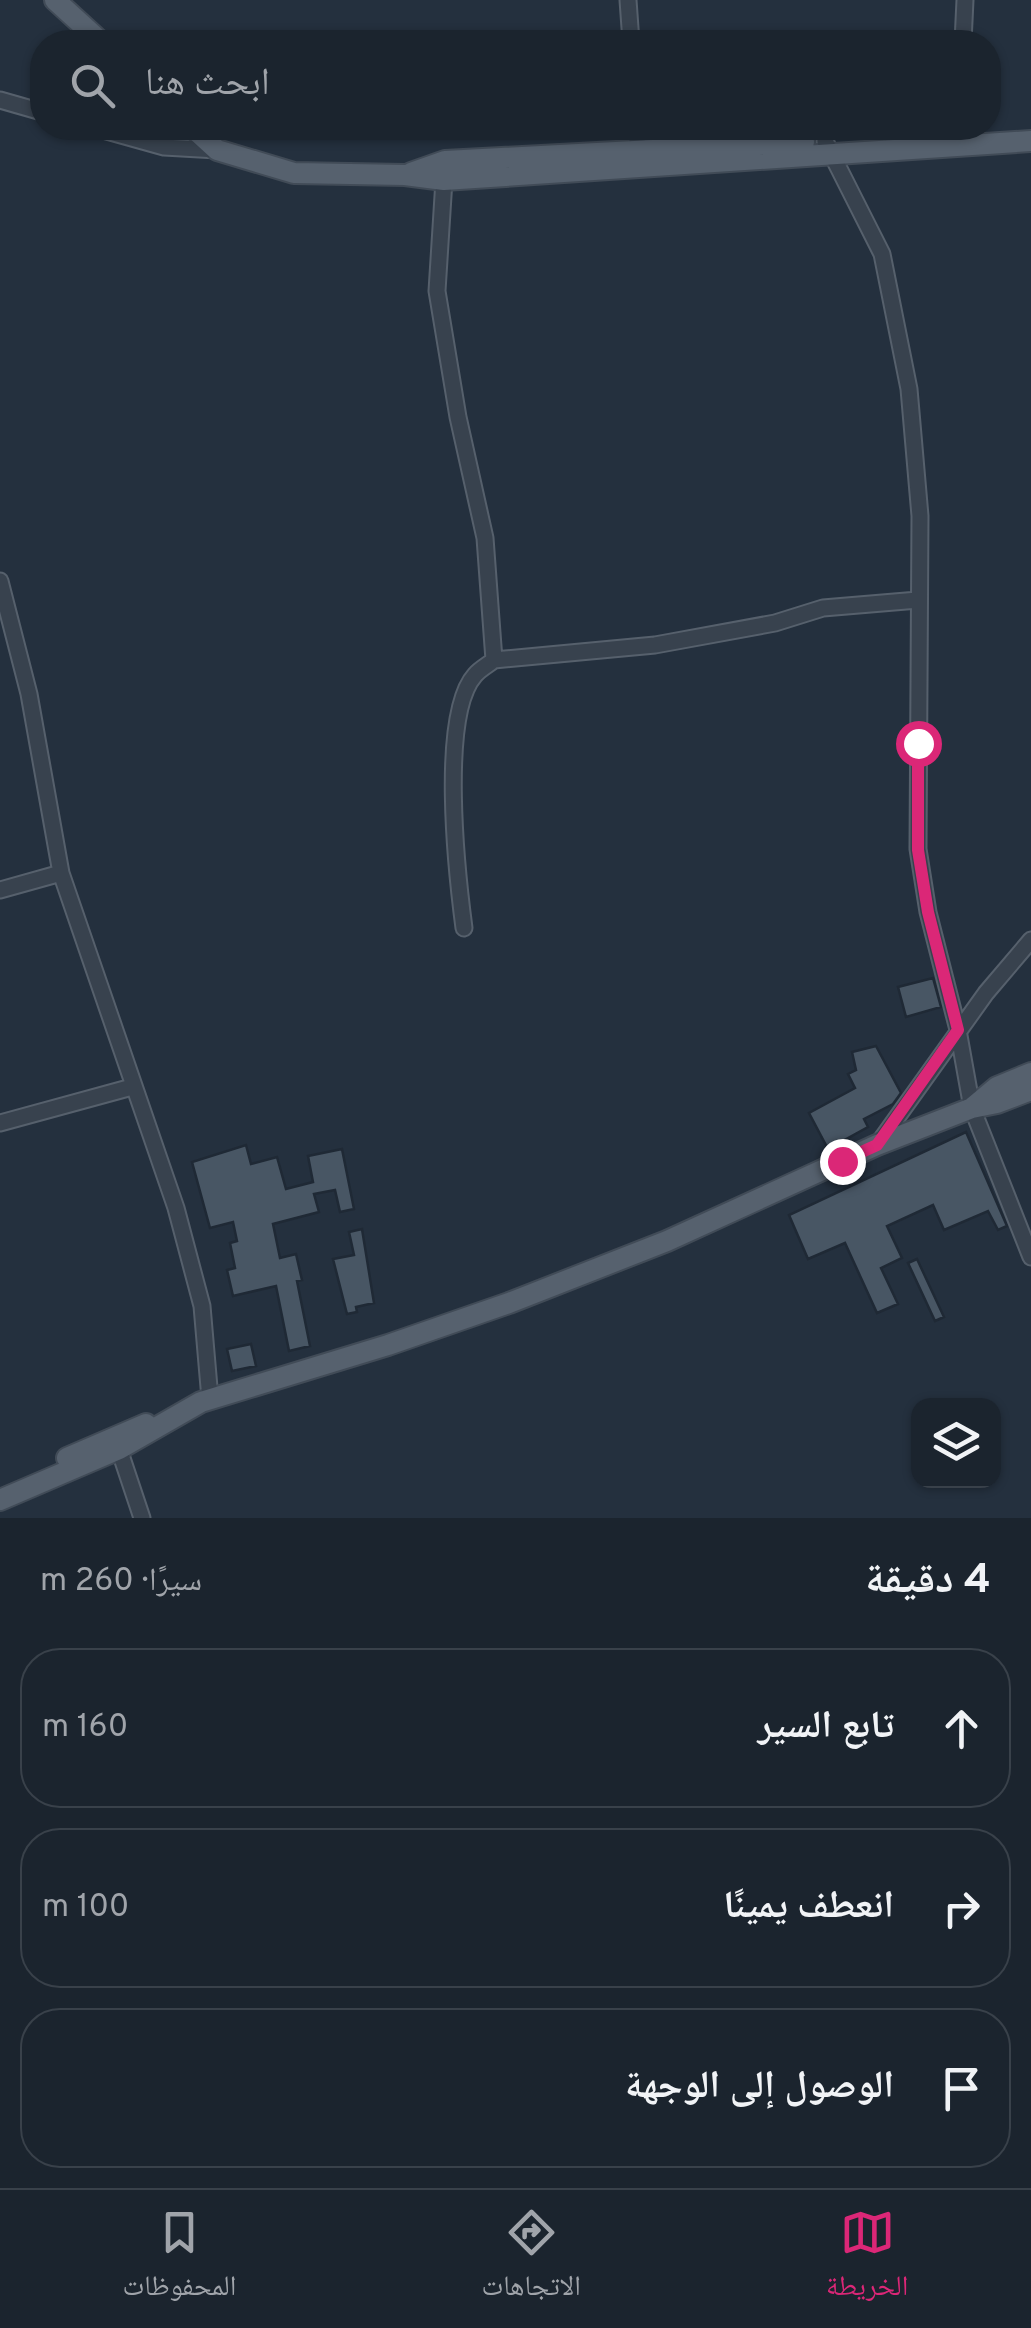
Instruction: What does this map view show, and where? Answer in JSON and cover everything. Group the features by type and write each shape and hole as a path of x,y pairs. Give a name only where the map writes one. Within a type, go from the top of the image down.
{"main road":[{"path":"54,0 88,30"},
{"path":"1001,129 1031,128"},
{"path":"206,140 217,150 294,173 405,175 444,180 891,140"},
{"path":"405,175 445,160 638,150 1031,141"},
{"path":"972,1108 996,1087 1031,1073"},
{"path":"0,1487 113,1436 167,1420 210,1399 526,1296 666,1241 877,1145 1031,1090"},
{"path":"0,1500 120,1450 157,1430 167,1420"}],"street":[{"path":"628,0 630,30"},
{"path":"964,0 964,30"},
{"path":"0,100 30,109"},
{"path":"139,140 164,147 217,150"},
{"path":"637,140 638,150"},
{"path":"828,148 882,254 909,389 920,516 918,850 928,912 958,1030 972,1108 1031,1257"},
{"path":"444,180 436,291 485,538 494,660"},
{"path":"0,581 28,694 62,873 176,1208 202,1306 210,1399"},
{"path":"464,928 452,833 460,712 473,676 494,660 655,645 775,623 823,608 918,600"},
{"path":"0,890 62,873"},
{"path":"877,1145 958,1030 1031,940"},
{"path":"0,1124 132,1087"},
{"path":"120,1450 142,1518"}],"building":[{"path":"933,978 941,1007 906,1017 898,987"},
{"path":"876,1046 901,1093 893,1104 864,1119 868,1127 828,1149 809,1113 855,1088 848,1074 856,1070 852,1052"},
{"path":"966,1132 1007,1226 998,1230 988,1211 944,1230 933,1205 887,1226 902,1258 881,1268 898,1304 877,1313 845,1243 808,1259 789,1215"},
{"path":"246,1145 251,1164 277,1157 286,1189 313,1182 308,1156 342,1149 354,1209 340,1212 335,1190 314,1194 319,1212 273,1224 280,1258 296,1254 302,1280 297,1281 310,1346 289,1351 276,1286 233,1296 227,1270 235,1268 230,1243 237,1241 233,1222 210,1228 192,1162"},
{"path":"362,1229 374,1303 356,1307 357,1312 347,1314 333,1259 354,1255 349,1232"},
{"path":"917,1259 944,1317 935,1321 908,1263"},
{"path":"251,1344 256,1366 232,1371 227,1349"}],"route":[{"path":"842,1161 877,1145 958,1030 928,912 918,850 918,743"}]}
